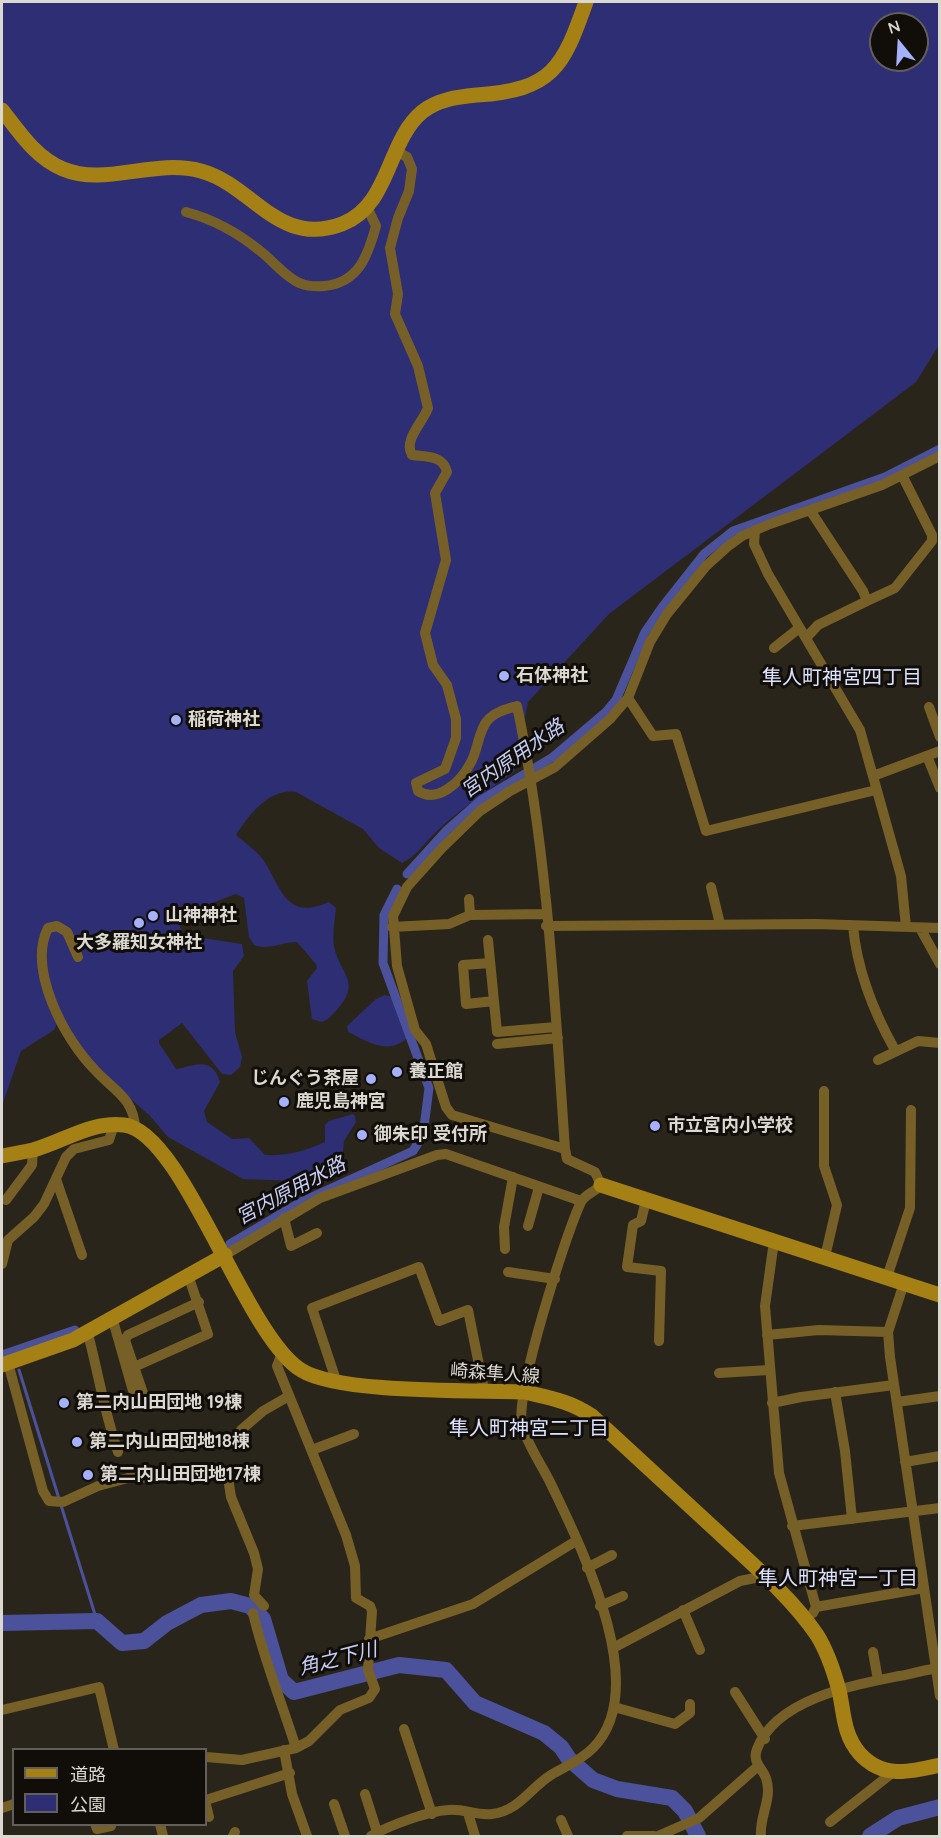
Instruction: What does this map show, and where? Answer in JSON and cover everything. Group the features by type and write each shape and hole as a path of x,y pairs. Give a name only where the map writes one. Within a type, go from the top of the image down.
{"street":[{"path":"2,110 27,142 50,163 80,175 104,175 158,166 181,166 204,171 278,220 303,230 342,224 366,204 383,180 409,125 423,111 442,100 514,91 544,78 560,64 586,2"},
{"path":"396,151 407,157 412,169 409,191 398,218 390,248 398,294 395,314 418,366 428,408 410,442 409,449 412,455 441,459 445,463 447,472 435,493 446,560 425,633 433,665 447,685 452,701 456,738 445,769 417,783 418,791 424,795 434,795 459,780 471,764 487,721 495,714 516,706 531,779 546,914 567,1159 595,1172 601,1185 939,1295"},
{"path":"186,212 232,232 258,249 295,281 315,287 338,285 355,274 368,256 376,226 366,204"},
{"path":"565,1149 452,1115 446,1107 426,1044 415,1030 397,966 392,927 395,909 403,894 442,848 493,801 555,767 610,719 628,698 650,642 671,609 716,556 734,541 755,530 882,485 939,456"},
{"path":"774,648 895,588 932,541 932,536 902,475"},
{"path":"810,510 863,591 867,601"},
{"path":"755,530 754,542 757,552 802,633 861,730 901,876 906,927"},
{"path":"628,698 653,736 676,734 706,831 876,790"},
{"path":"929,707 939,737"},
{"path":"873,776 939,751"},
{"path":"927,756 939,788"},
{"path":"711,887 720,924"},
{"path":"469,899 470,915"},
{"path":"392,927 449,924 470,915 546,914"},
{"path":"546,926 720,924 939,928"},
{"path":"2,1155 33,1149 84,1131 114,1125 135,1128 130,1102 94,1069 56,1012 43,972 41,951 48,928 57,926 67,932 78,957"},
{"path":"853,926 856,955 864,981 884,1030 895,1050"},
{"path":"920,928 939,964"},
{"path":"488,940 497,1032 557,1033"},
{"path":"490,963 463,965 466,1004 494,1001"},
{"path":"497,1044 557,1033"},
{"path":"878,1060 918,1041 939,1042"},
{"path":"824,1091 824,1166 837,1205 825,1257"},
{"path":"887,1277 910,1208 911,1110"},
{"path":"2,1264 8,1240 34,1217 44,1204 66,1157 74,1149 109,1140 114,1125"},
{"name":"崎森隼人線","path":"135,1128 154,1141 225,1255 282,1353 308,1374 337,1383 525,1392 568,1402 592,1416 765,1576 808,1624 828,1656 850,1740 860,1754 871,1763 892,1773"},
{"path":"6,1200 32,1165 33,1149"},
{"path":"264,1606 254,1595 258,1569 254,1553 231,1497 228,1478 223,1472 209,1468 153,1477 128,1478 98,1486 59,1502 49,1501 43,1491 5,1364 73,1340 87,1330 225,1255 320,1198 437,1155 446,1154 581,1201"},
{"path":"505,1249 504,1227 513,1177"},
{"path":"56,1179 82,1256"},
{"path":"365,1794 374,1834 446,1810 492,1814 507,1810 551,1776 575,1763 603,1737 614,1707 616,1686 610,1627 600,1606 588,1568 523,1428 528,1370 555,1279 581,1201 601,1185"},
{"path":"528,1226 539,1187"},
{"path":"646,1200 640,1221 633,1225 627,1267 661,1271 659,1341"},
{"path":"284,1218 291,1246 317,1233"},
{"path":"774,1241 765,1306 769,1370 779,1473 816,1607 808,1624"},
{"path":"337,1383 312,1308 419,1267 439,1321 468,1310 484,1390"},
{"path":"508,1272 555,1279"},
{"path":"134,1367 208,1334 188,1275"},
{"path":"904,1283 888,1332 912,1510 938,1668 939,1696"},
{"path":"144,1393 125,1340 128,1335 199,1302"},
{"path":"112,1317 137,1405"},
{"path":"87,1330 98,1368 106,1416 118,1452"},
{"path":"767,1335 819,1330 888,1332"},
{"path":"207,1757 242,1760 296,1749 309,1741 340,1710 369,1698 375,1689 370,1674 369,1639 372,1611 370,1606 356,1598 352,1556 277,1366 282,1353"},
{"path":"719,1373 769,1370"},
{"path":"772,1403 894,1385"},
{"path":"835,1392 845,1450 852,1519"},
{"path":"241,1430 263,1411 289,1396"},
{"path":"897,1402 939,1396"},
{"path":"312,1450 354,1434"},
{"path":"905,1462 939,1456"},
{"path":"792,1526 939,1508"},
{"path":"369,1639 473,1604 576,1541"},
{"path":"588,1568 612,1555"},
{"path":"613,1648 740,1581 765,1576"},
{"path":"816,1607 924,1588"},
{"path":"600,1606 623,1596"},
{"path":"683,1610 700,1650"},
{"path":"253,1613 264,1661 279,1694 296,1749"},
{"path":"873,1652 878,1680"},
{"path":"761,1836 760,1822 767,1803 767,1792 766,1777 757,1767 757,1750 773,1725 794,1710 838,1689 938,1668"},
{"path":"2,1710 18,1704 45,1701 99,1688 112,1748"},
{"path":"735,1692 765,1739"},
{"path":"614,1707 675,1724 690,1713 690,1704"},
{"path":"404,1730 432,1814"},
{"path":"284,1750 292,1794 307,1836"},
{"path":"830,1822 892,1773 939,1766"},
{"path":"627,1836 662,1836 699,1818 757,1767"},
{"path":"207,1802 290,1773"},
{"path":"334,1804 345,1836"},
{"path":"207,1807 209,1817"},
{"path":"468,1813 475,1836"},
{"path":"561,1820 568,1836"},
{"path":"96,1826 97,1829 111,1826"}],"green space":[{"path":"2,2 939,2 939,345 916,382 609,614 528,702 514,772 474,800 407,860 402,863 379,848 363,829 296,792 277,794 261,804 247,819 236,835 261,857 287,899 303,908 329,902 336,908 334,946 346,976 348,990 340,1006 327,1019 322,1022 312,1019 307,981 317,968 316,964 297,942 270,947 254,945 249,937 244,898 236,894 180,915 178,920 183,935 242,944 244,956 233,971 235,1032 242,1057 240,1067 231,1075 222,1074 182,1023 159,1040 176,1069 202,1064 212,1068 217,1074 220,1082 204,1111 207,1122 232,1139 249,1138 265,1155 281,1155 325,1142 325,1125 329,1121 353,1114 356,1122 344,1141 342,1161 339,1166 313,1178 296,1181 243,1179 168,1137 150,1116 96,1068 57,1024 54,1030 21,1051 2,1106"},
{"path":"385,995 392,997 407,1038 392,1046 385,1046 370,1043 348,1032 347,1026 376,999"}],"waterway":[{"name":"宮内原用水路","path":"407,874 447,830 481,800 553,757 606,712 616,700 645,632 704,554 733,531 885,477 940,449"},
{"name":"宮内原用水路","path":"230,1244 303,1201 413,1151 423,1135 429,1088 383,963 384,915 397,889"},
{"name":"宮内原用水路","path":"2,1355 75,1330"},
{"path":"19,1370 97,1621"},
{"name":"角之下川","path":"2,1623 97,1621 122,1643 144,1641 167,1623 201,1605 231,1601 250,1606 263,1619 281,1680 294,1692 399,1665 446,1670 475,1703 544,1733 593,1780 617,1789 672,1798 685,1811 698,1836"},
{"name":"角之下川","path":"870,1836 898,1818 940,1807"}],"place":[{"name":"石体神社","path":"504,676"},
{"name":"稲荷神社","path":"176,720"},
{"name":"山神神社","path":"153,916"},
{"name":"大多羅知女神社","path":"139,923"},
{"name":"養正館","path":"397,1072"},
{"name":"じんぐう茶屋","path":"371,1079"},
{"name":"鹿児島神宮","path":"284,1102"},
{"name":"市立宮内小学校","path":"655,1126"},
{"name":"御朱印 受付所","path":"362,1135"},
{"name":"第二内山田団地 19棟","path":"64,1403"},
{"name":"第二内山田団地18棟","path":"77,1442"},
{"name":"第二内山田団地17棟","path":"88,1475"}],"district":[{"name":"隼人町神宮四丁目","path":"842,678"},
{"name":"隼人町神宮二丁目","path":"529,1429"},
{"name":"隼人町神宮一丁目","path":"838,1579"}]}
